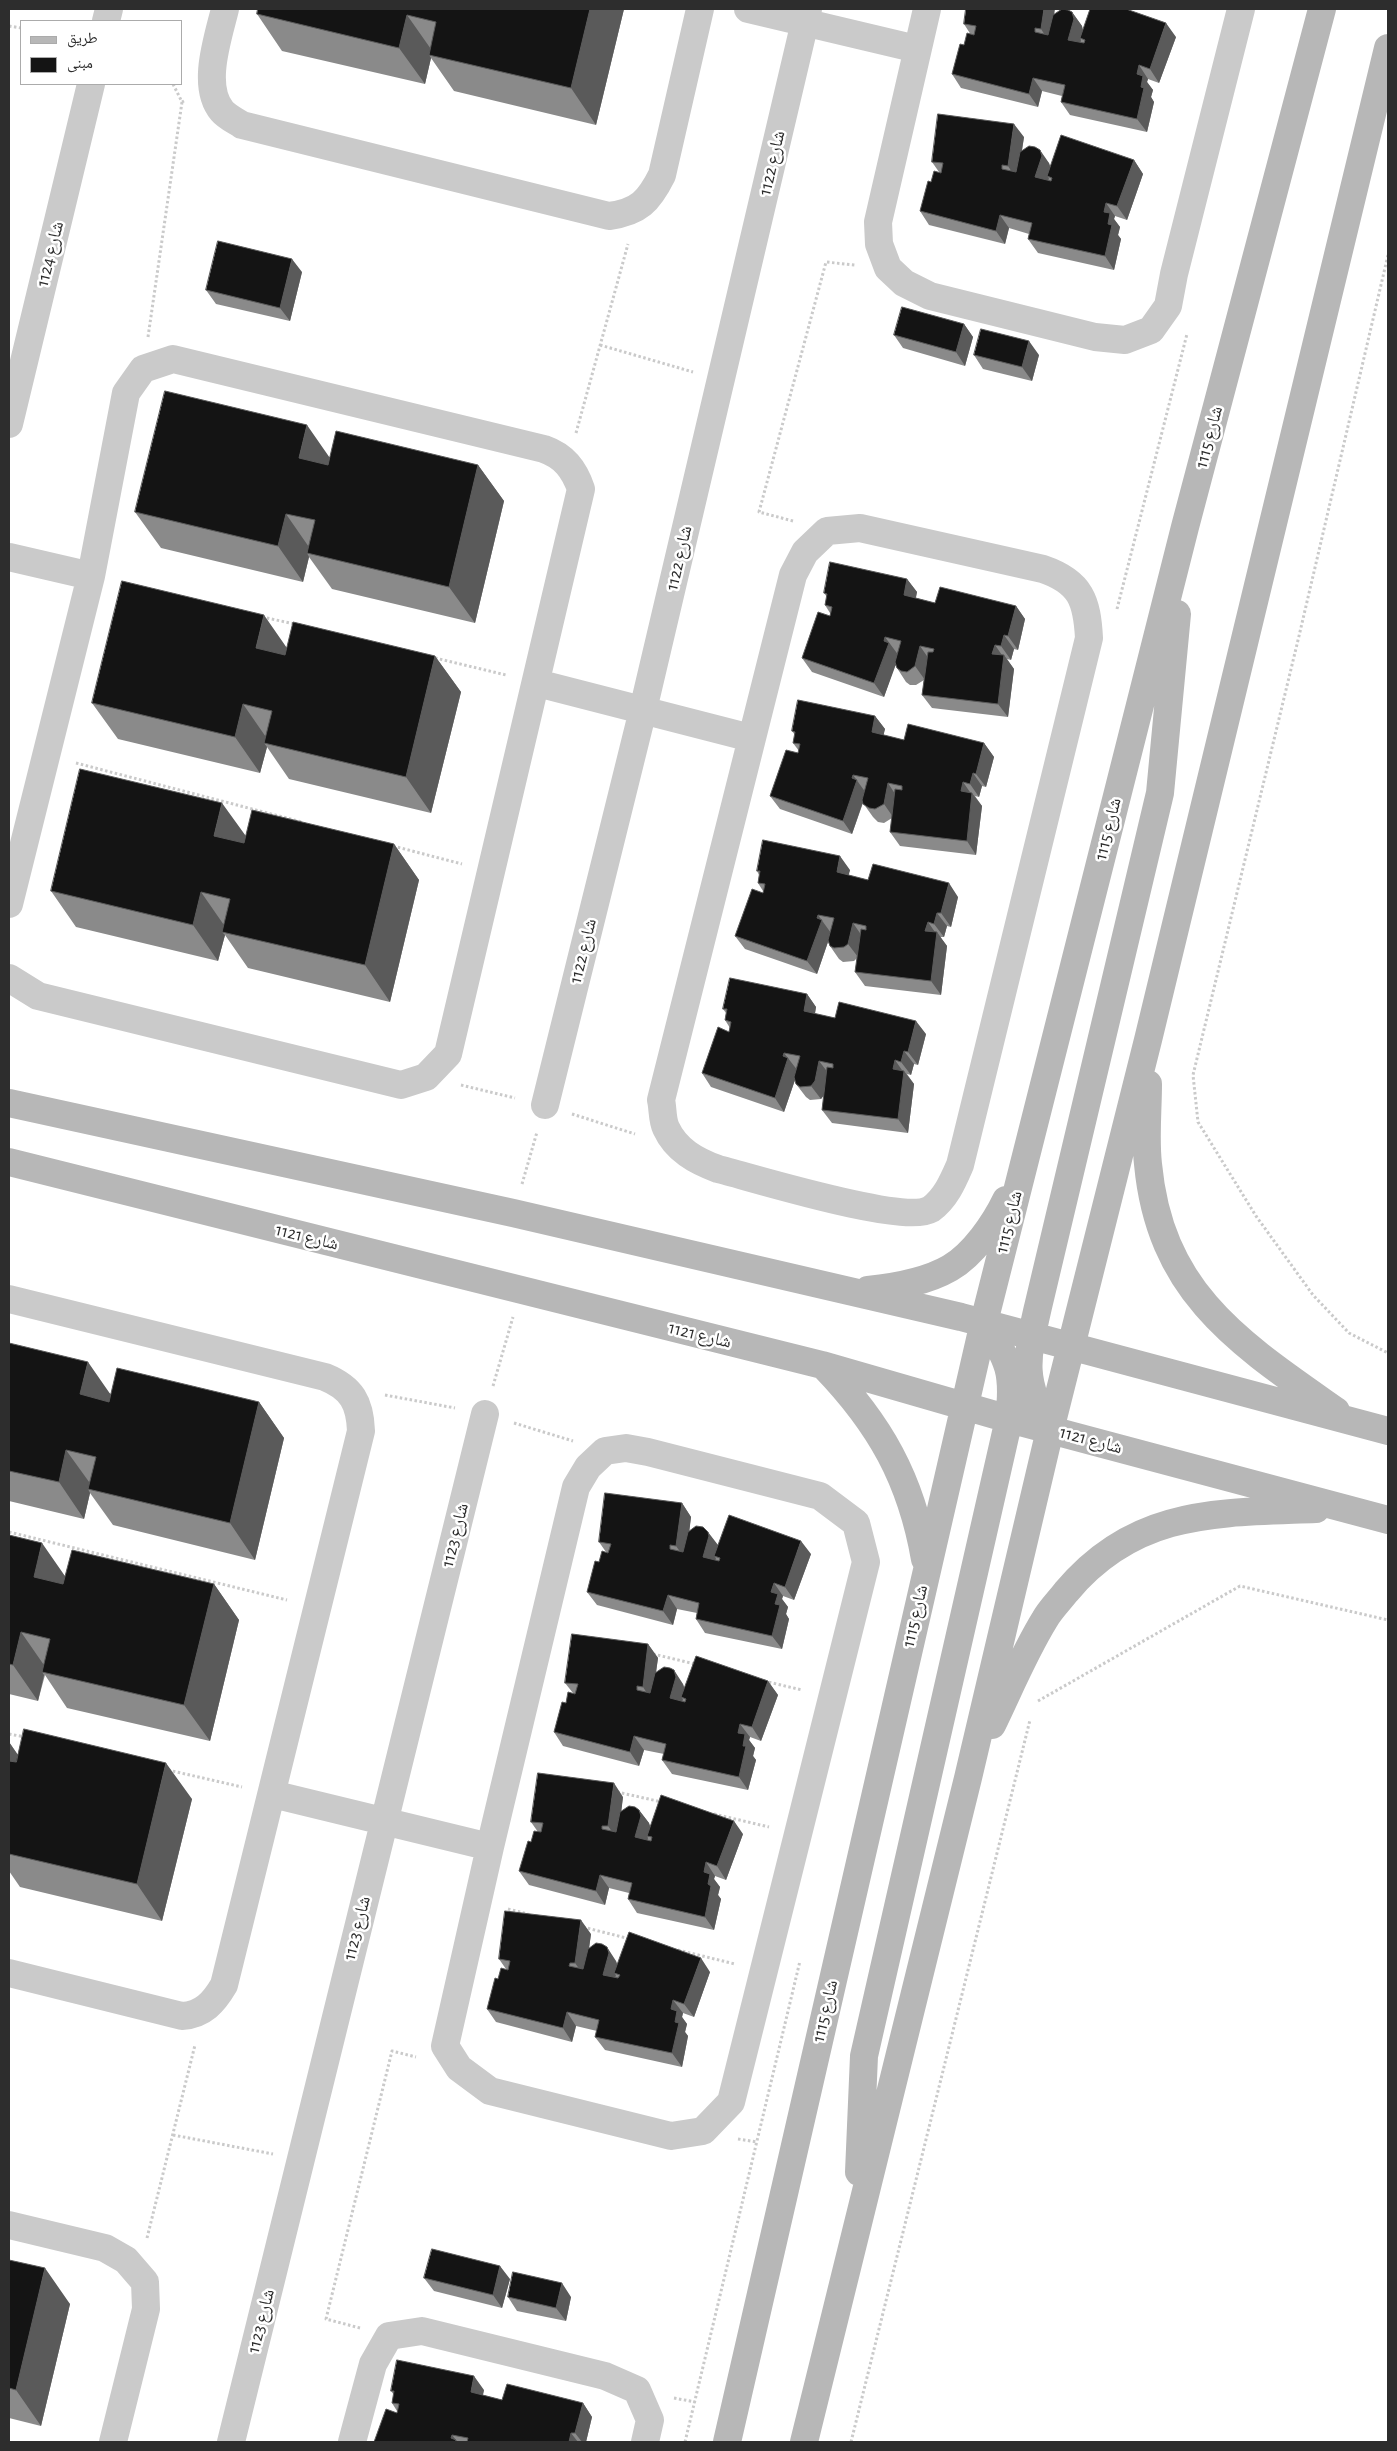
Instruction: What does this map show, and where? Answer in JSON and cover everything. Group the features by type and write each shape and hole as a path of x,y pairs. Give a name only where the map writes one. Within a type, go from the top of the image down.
{"street":[{"path":"225,9 212,62 214,96 223,112 242,125 610,216 625,214 638,208 653,193 662,175 700,9"},
{"path":"748,9 807,16 916,49"},
{"path":"926,9 878,222 879,244 888,268 904,283 930,296 1096,337 1125,340 1151,330 1168,306 1174,274 1241,9"},
{"name":"شارع 1115","path":"727,2442 926,1568 1024,1157 1185,527 1322,9"},
{"name":"شارع 1122","path":"545,1105 643,710 807,16"},
{"path":"804,2442 968,1778 1050,1430 1148,1040 1388,48"},
{"name":"شارع 1124","path":"9,424 91,85"},
{"path":"9,904 91,576 126,393 143,370 173,359 544,449 556,453 568,462 577,476 581,489 537,683 448,1054 426,1077 401,1084 38,996 9,978"},
{"path":"1050,1430 1036,1406 1030,1387 1028,1361 1032,1335 1160,792 1185,527"},
{"path":"860,528 1043,569 1061,575 1080,592 1088,614 1089,638 960,1165 949,1191 930,1210 904,1213 874,1209 718,1169 699,1162 681,1149 665,1127 662,1100 751,738 793,575 805,552 827,531 860,528"},
{"path":"9,557 91,576"},
{"path":"537,683 751,738"},
{"path":"1148,1040 1148,1164 1161,1226 1167,1244 1183,1275 1197,1297 1232,1334 1266,1362 1352,1422"},
{"path":"9,1103 513,1213 984,1322 1388,1431"},
{"path":"852,1292 897,1286 951,1268 980,1241 1002,1209 1024,1157"},
{"name":"شارع 1121","path":"9,1162 822,1365 1009,1419 1388,1520"},
{"path":"9,1299 325,1377 342,1386 354,1397 359,1408 361,1431 224,1985 217,1997 203,2010 190,2016 175,2015 9,1973"},
{"path":"856,2234 864,2056 1009,1419 1013,1389 1009,1367 984,1322"},
{"path":"822,1365 850,1394 865,1413 895,1461 911,1498 920,1532 926,1568"},
{"name":"شارع 1123","path":"231,2442 485,1414"},
{"path":"626,1448 648,1452 820,1496 856,1523 866,1562 832,1697 731,2102 703,2131 671,2136 490,2091 459,2068 445,2046 490,1847 576,1487 588,1467 605,1451 626,1448"},
{"path":"968,1778 1019,1668 1045,1618 1080,1575 1114,1546 1146,1531 1185,1520 1224,1513 1345,1508"},
{"path":"272,1794 490,1847"},
{"path":"9,2225 105,2248 126,2260 139,2273 146,2287 146,2309 113,2442"},
{"path":"352,2442 373,2364 389,2336 422,2331 605,2376 636,2390 650,2420 645,2442"}],"path":[{"path":"143,370 182,102"},
{"path":"568,462 638,208"},
{"path":"1388,255 1299,636 1193,1075 1198,1122 1256,1216 1313,1295 1349,1333 1388,1353"},
{"path":"827,531 759,512 826,262 888,268"},
{"path":"600,345 721,380"},
{"path":"256,615 304,627"},
{"path":"430,657 537,683"},
{"path":"46,755 312,825"},
{"path":"387,845 492,872"},
{"path":"513,1213 545,1105"},
{"path":"485,1414 521,1290"},
{"path":"9,1532 318,1608"},
{"path":"1034,1703 1240,1586 1388,1620"},
{"path":"649,1653 697,1665"},
{"path":"755,1679 832,1697"},
{"path":"851,2442 1032,1713"},
{"path":"9,1734 28,1738"},
{"path":"165,1769 272,1794"},
{"path":"615,1791 663,1802"},
{"path":"711,1813 798,1834"},
{"path":"478,1902 535,1916"},
{"path":"573,1925 640,1941"},
{"path":"668,1948 764,1971"},
{"path":"685,2442 801,1958"},
{"path":"139,2273 203,2010"},
{"path":"389,2336 326,2319 392,2052 459,2068"},
{"path":"173,2135 300,2160"}],"building":[{"path":"258,9 590,9 571,88 429,55 436,22 407,15 399,48 257,14"},
{"path":"966,9 1044,9 1041,29 1035,28 1035,32 1048,35 1053,15 1062,9 1068,10 1072,12 1074,19 1068,40 1084,43 1085,40 1080,38 1090,9 1126,9 1166,23 1150,69 1139,65 1137,74 1143,76 1141,87 1144,88 1137,119 1061,102 1065,85 1033,78 1029,94 952,74 960,44 964,45 967,33 974,35 976,26 964,24"},
{"path":"938,114 1014,124 1008,166 1002,165 1002,169 1016,172 1020,152 1029,146 1035,147 1040,150 1042,156 1035,177 1051,181 1052,178 1047,176 1061,135 1134,160 1117,206 1106,203 1104,212 1110,213 1108,224 1112,225 1105,256 1028,239 1032,223 1000,215 996,231 920,211 928,181 931,182 934,171 941,173 943,163 932,162"},
{"path":"218,241 292,259 280,308 206,290"},
{"path":"902,307 964,324 956,352 894,335"},
{"path":"981,329 1029,341 1022,367 974,355"},
{"path":"165,391 307,425 299,458 328,465 336,431 478,465 449,587 307,553 315,520 286,514 278,546 135,512"},
{"path":"830,562 907,579 904,595 935,603 940,587 1016,606 1008,636 1004,635 1001,646 995,645 992,654 1004,655 998,704 922,695 928,652 933,652 934,649 920,646 915,666 907,672 901,671 897,668 895,662 901,641 885,637 884,641 889,643 874,683 802,658 818,612 830,616 832,607 825,605 827,594 824,593"},
{"path":"122,581 264,615 256,648 285,655 293,622 435,656 406,777 264,743 272,711 243,704 235,737 92,703"},
{"path":"798,700 875,716 872,732 904,740 908,724 984,743 976,774 973,773 970,784 963,782 961,791 972,793 967,841 890,832 895,789 902,790 902,786 888,783 884,804 875,809 869,808 863,804 862,800 868,778 853,775 852,778 857,780 843,821 770,796 786,750 798,753 800,744 793,743 795,732 792,731"},
{"path":"80,769 222,803 214,836 244,843 252,810 394,844 365,965 222,932 230,899 201,892 193,925 51,891"},
{"path":"763,840 840,856 837,872 868,880 873,864 949,883 941,913 937,913 934,924 928,922 925,931 937,932 931,981 855,972 861,929 866,930 866,926 853,923 848,944 844,947 834,948 830,946 828,940 834,918 818,915 817,918 822,920 807,961 735,936 752,889 763,893 765,884 758,883 760,871 757,871"},
{"path":"730,978 807,994 804,1011 835,1018 839,1002 916,1021 908,1052 904,1051 901,1062 895,1060 893,1069 904,1071 898,1119 822,1110 827,1067 833,1068 833,1064 819,1061 815,1081 811,1086 800,1087 796,1084 794,1077 800,1056 784,1053 783,1056 788,1058 775,1098 702,1073 718,1027 729,1032 731,1022 725,1020 727,1009 723,1009"},
{"path":"9,1343 88,1362 80,1394 109,1402 117,1368 259,1402 230,1523 88,1489 96,1457 66,1450 59,1482 9,1471"},
{"path":"605,1493 682,1503 676,1546 670,1545 670,1549 683,1552 688,1532 696,1526 703,1527 709,1536 703,1557 719,1561 720,1558 714,1556 729,1515 801,1541 785,1587 774,1583 771,1592 778,1594 775,1604 780,1605 772,1636 696,1619 699,1603 668,1595 663,1611 587,1592 595,1561 599,1562 602,1551 608,1553 611,1544 599,1542"},
{"path":"9,1535 42,1543 34,1577 63,1584 72,1550 214,1584 184,1705 42,1672 50,1639 21,1632 13,1665 9,1664"},
{"path":"572,1634 648,1644 643,1687 637,1686 637,1690 650,1693 655,1673 664,1667 670,1668 674,1670 676,1677 670,1698 685,1702 686,1699 681,1697 696,1656 768,1681 752,1727 740,1724 738,1733 745,1734 743,1746 746,1746 739,1777 662,1760 666,1744 634,1736 630,1752 554,1732 562,1702 566,1703 568,1692 575,1694 578,1684 565,1683"},
{"path":"24,1729 166,1763 137,1884 9,1854 9,1761 16,1762"},
{"path":"538,1773 614,1783 608,1826 602,1826 602,1829 616,1832 620,1812 629,1806 635,1807 639,1810 641,1816 635,1837 651,1841 652,1837 647,1836 661,1795 734,1821 717,1866 706,1862 704,1872 710,1874 708,1884 711,1886 705,1917 628,1899 632,1883 600,1875 596,1891 519,1871 528,1841 531,1842 534,1831 541,1832 543,1823 531,1822"},
{"path":"505,1911 581,1920 575,1963 570,1963 569,1966 583,1969 588,1949 596,1943 602,1944 607,1947 609,1953 603,1975 618,1978 620,1975 614,1973 629,1932 701,1958 684,2004 673,2000 671,2009 677,2011 675,2022 679,2023 672,2053 595,2037 599,2020 567,2012 563,2028 487,2009 495,1978 498,1979 501,1968 508,1970 510,1961 499,1959"},
{"path":"432,2249 500,2266 493,2295 424,2278"},
{"path":"9,2260 45,2268 16,2390 9,2388"},
{"path":"513,2272 562,2283 556,2308 508,2297"},
{"path":"397,2360 474,2376 471,2392 502,2400 507,2384 583,2403 575,2433 571,2433 569,2442 467,2442 468,2438 452,2435 451,2438 456,2440 455,2442 374,2442 386,2409 397,2413 399,2404 392,2403 394,2391 391,2391"}]}
